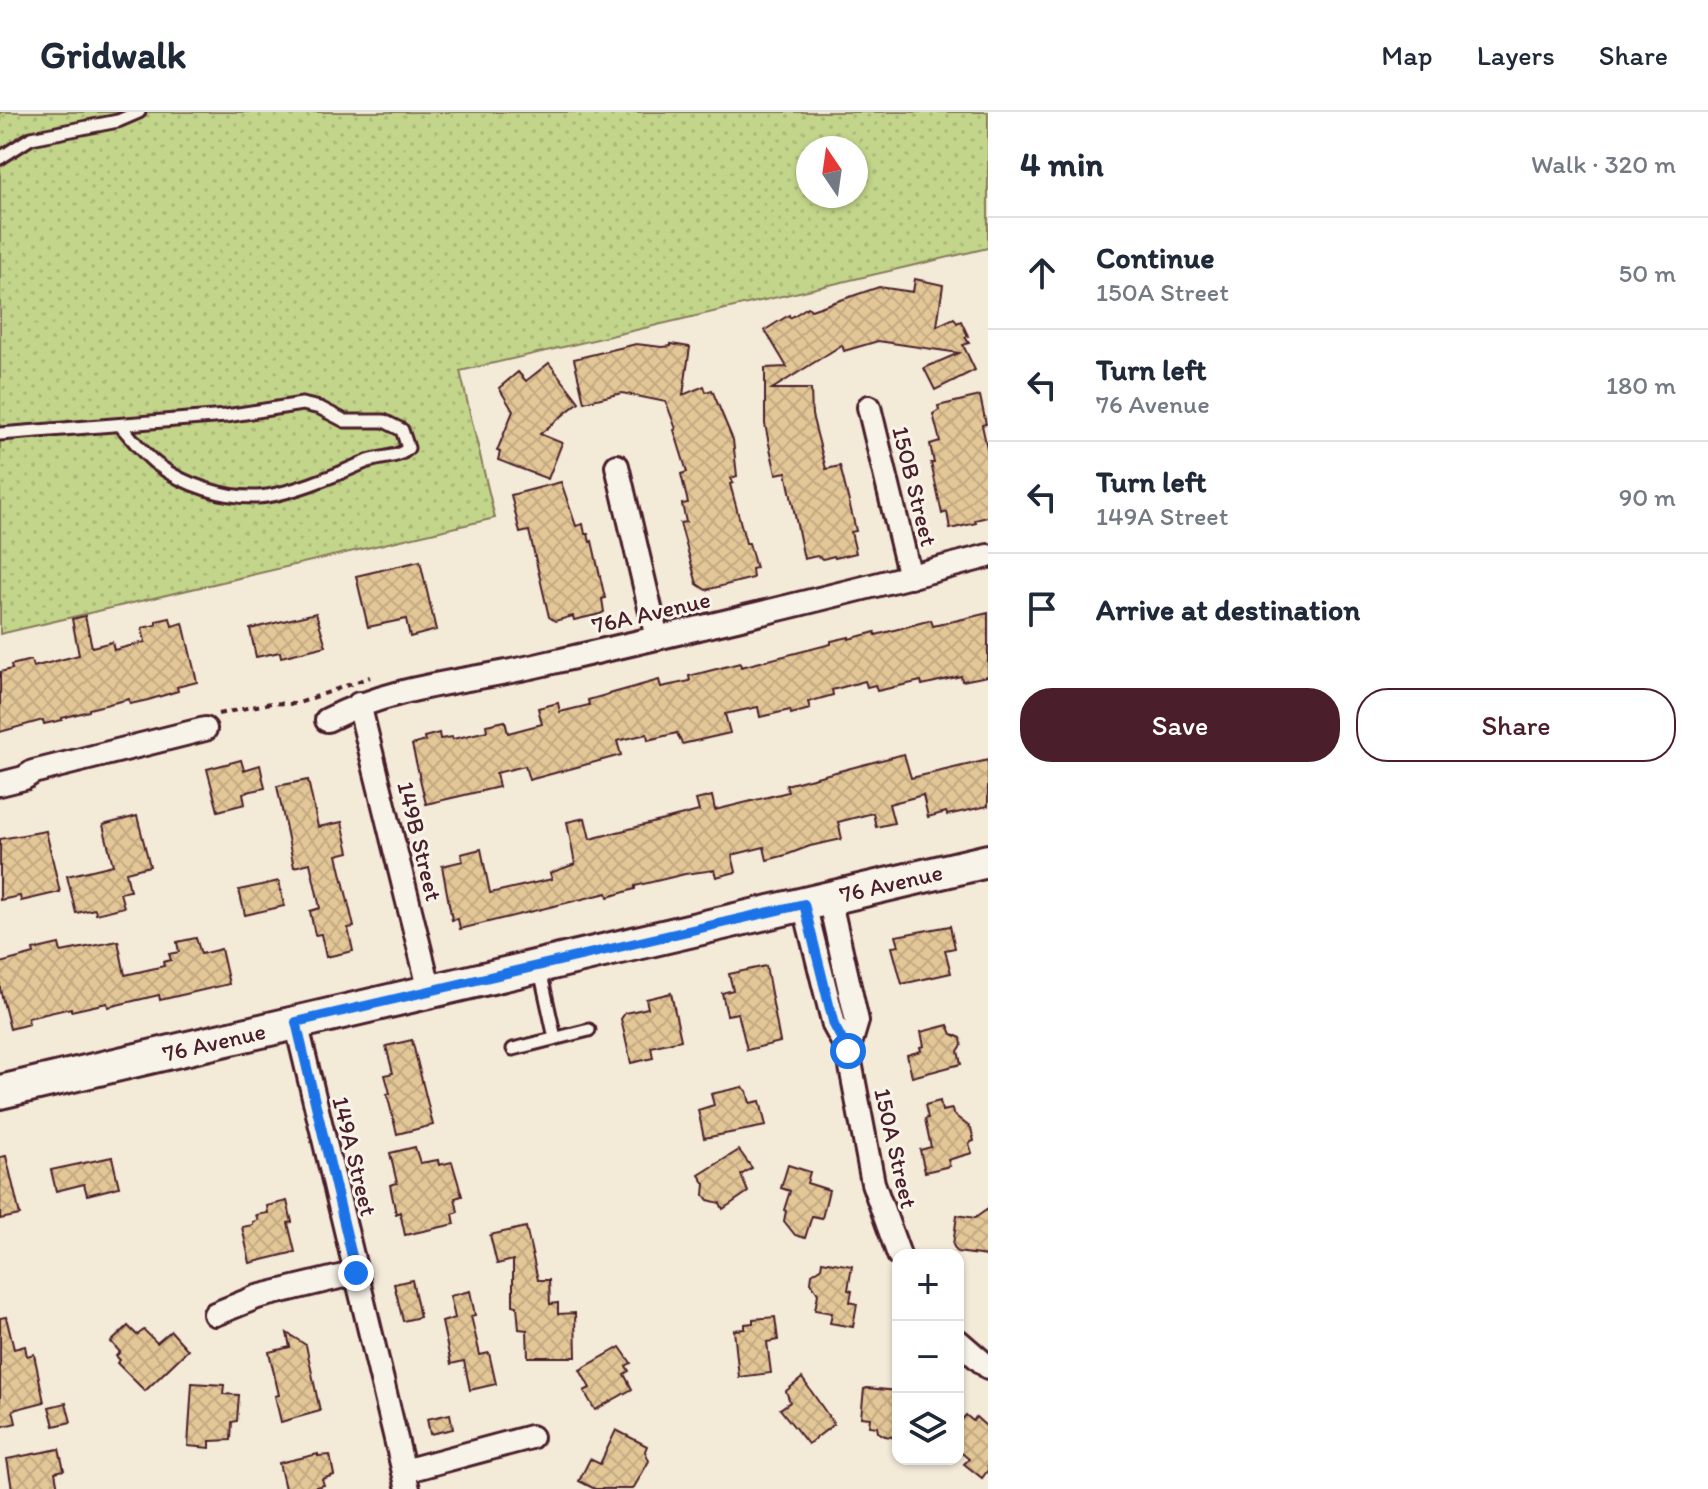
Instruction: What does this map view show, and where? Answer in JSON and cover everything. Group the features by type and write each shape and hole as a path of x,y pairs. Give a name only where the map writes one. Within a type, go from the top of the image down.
{"street":[{"name":"150B Street","path":"869,407 910,577"},
{"path":"617,466 657,638"},
{"name":"76A Avenue","path":"327,720 359,704 413,689 521,670 988,556"},
{"name":"149B Street","path":"359,704 430,991"},
{"path":"0,784 209,722"},
{"name":"76 Avenue","path":"0,1092 988,861"},
{"name":"150A Street","path":"817,901 830,1011 848,1051 873,1183 897,1249"},
{"name":"149A Street","path":"296,1022 406,1480"},
{"path":"215,1314 257,1297 356,1273"},
{"path":"964,1346 988,1367"},
{"path":"406,1480 531,1437"}],"lane":[{"path":"0,158 31,138 118,121 139,112"},
{"path":"0,434 226,416 302,404 320,408 345,421 384,421 402,430 408,448 403,454 367,461 334,477 259,497 222,494 181,478 157,465 120,425"},
{"path":"539,966 555,1038"},
{"path":"513,1049 589,1030"}],"path":[{"path":"209,722 271,703 296,704 370,677"}],"green space":[{"path":"0,112 988,112 988,248 460,371 495,518 0,634"}],"building":[{"path":"915,279 943,285 937,326 954,318 957,323 961,321 969,343 963,345 975,370 935,390 924,368 959,353 878,341 844,351 842,345 772,389 811,389 812,415 826,469 840,466 856,531 851,532 856,553 835,558 817,556 804,559 786,472 776,474 765,424 765,368 787,367 765,330 808,307 811,310 879,287 913,292"},
{"path":"636,344 690,347 683,395 704,386 706,392 712,390 733,440 737,476 731,478 733,483 730,484 756,568 752,569 753,578 706,590 697,584 680,523 686,522 682,504 688,503 681,474 687,472 666,402 622,393 584,402 574,359"},
{"path":"549,363 579,402 540,434 562,443 548,479 498,460 500,452 497,451 513,411 499,388 518,372 526,381"},
{"path":"980,396 988,453 988,517 950,529 947,512 942,514 931,463 934,463 930,444 940,441 933,414 939,410 938,406"},
{"path":"561,482 576,526 583,524 585,534 592,541 605,598 602,599 604,612 600,614 555,621 549,617 529,531 520,533 511,495"},
{"path":"420,561 436,630 410,637 406,619 368,627 356,576"},
{"path":"316,613 326,646 281,657 280,652 256,657 250,629"},
{"path":"988,613 988,676 962,681 961,676 922,685 921,681 877,691 875,685 867,687 865,681 832,690 833,695 808,702 810,709 791,714 790,710 760,717 758,707 725,714 730,733 682,744 677,733 648,740 647,734 617,741 621,755 529,780 525,766 496,773 499,787 426,804 412,745 425,741 424,737 439,733 440,739 453,739 487,731 486,725 505,721 508,733 542,724 538,708 558,703 560,712 589,705 588,700 659,680 661,687 690,681 689,676 740,663 741,667 831,644 831,641 875,632 876,635 931,620 933,626"},
{"path":"85,616 92,647 112,642 114,650 145,642 142,628 156,625 156,621 170,618 172,626 183,623 197,682 148,700 130,704 129,699 89,709 62,720 44,724 43,720 0,732 0,672 12,669 11,665 31,660 33,667 79,655 72,619"},
{"path":"904,754 911,778 988,760 988,806 928,817 923,795 889,804 894,823 876,827 873,813 838,822 842,839 767,860 764,847 732,855 736,872 716,877 714,870 685,874 635,886 635,889 608,897 607,893 460,929 458,919 452,920 442,866 463,861 461,854 481,849 490,893 552,879 550,873 575,864 567,822 585,818 590,839 699,811 696,800 712,796 715,810 788,792 786,785"},
{"path":"241,760 244,770 260,765 265,788 243,793 245,804 218,811 207,769"},
{"path":"308,780 318,827 342,822 349,852 337,855 354,927 348,928 353,951 326,957 321,934 315,935 310,911 320,908 310,863 294,867 277,786"},
{"path":"137,816 150,866 126,872 130,891 120,893 124,907 96,914 95,909 76,913 67,876 113,865 103,825"},
{"path":"46,831 60,892 21,901 20,896 0,900 0,839"},
{"path":"279,881 284,906 245,915 239,890"},
{"path":"950,926 955,948 945,950 951,973 902,984 892,947 899,946 896,936"},
{"path":"196,938 201,954 221,949 229,984 160,1000 159,995 108,1007 107,1003 71,1011 71,1008 28,1018 29,1024 10,1029 0,989 0,963 59,944 61,952 118,941 125,975 164,966 163,962 171,960 169,954 179,952 177,942"},
{"path":"766,966 780,1042 747,1050 738,1013 727,1015 722,993 733,990 729,974"},
{"path":"671,993 681,1040 651,1047 653,1058 631,1063 621,1019 625,1013 648,1008 646,999"},
{"path":"948,1025 952,1034 961,1038 962,1045 958,1051 961,1064 912,1077 907,1055 921,1051 920,1047 924,1046 921,1032"},
{"path":"412,1040 433,1125 397,1134 387,1094 390,1093 385,1075 393,1073 386,1046"},
{"path":"742,1087 747,1091 750,1103 760,1101 766,1126 704,1138 698,1110 714,1105 711,1094"},
{"path":"940,1101 942,1111 952,1109 953,1114 971,1128 974,1141 969,1143 972,1153 948,1160 950,1166 925,1172 920,1150 931,1147 925,1105"},
{"path":"415,1147 420,1163 438,1160 439,1165 452,1162 462,1196 455,1198 458,1212 453,1214 455,1224 405,1235 400,1212 396,1214 390,1185 397,1183 390,1153"},
{"path":"739,1150 752,1168 741,1175 748,1192 723,1209 720,1203 708,1200 704,1195 705,1184 699,1175"},
{"path":"6,1156 20,1215 0,1219 0,1157"},
{"path":"112,1157 119,1187 87,1195 84,1184 56,1191 51,1170"},
{"path":"788,1165 810,1172 807,1183 829,1190 822,1218 812,1216 805,1238 795,1235 784,1221 790,1191 781,1188"},
{"path":"287,1201 292,1222 288,1223 295,1252 250,1263 242,1227 253,1225 258,1220 256,1215 268,1213 267,1206"},
{"path":"988,1209 988,1256 964,1253 964,1249 955,1249 953,1245 957,1215 975,1218"},
{"path":"526,1227 538,1280 549,1280 550,1304 558,1303 558,1314 575,1313 576,1357 528,1357 527,1330 519,1329 517,1306 513,1305 513,1260 497,1264 490,1235"},
{"path":"822,1261 852,1266 848,1290 852,1291 850,1302 857,1304 853,1327 830,1323 832,1313 815,1310 818,1294 811,1282 812,1274 821,1268"},
{"path":"412,1280 420,1317 403,1321 394,1284"},
{"path":"470,1291 475,1315 471,1316 480,1355 489,1353 496,1384 470,1390 464,1361 451,1364 442,1322 455,1318 450,1296"},
{"path":"6,1317 14,1349 25,1346 27,1356 34,1354 44,1402 13,1410 16,1423 0,1427 0,1318"},
{"path":"775,1317 778,1340 767,1342 771,1373 739,1377 734,1330 745,1329 745,1324 753,1323 753,1319"},
{"path":"128,1326 137,1335 144,1330 157,1343 171,1331 188,1350 145,1391 117,1363 120,1360 116,1356 120,1352 111,1342"},
{"path":"287,1333 306,1345 320,1411 281,1422 275,1396 279,1395 269,1352 290,1347"},
{"path":"620,1347 631,1363 626,1366 629,1371 624,1374 632,1389 595,1410 584,1391 590,1388 580,1370"},
{"path":"802,1378 834,1424 808,1444 780,1409 790,1402 786,1391"},
{"path":"192,1383 224,1385 223,1394 239,1395 237,1421 232,1422 231,1440 210,1441 210,1448 188,1446"},
{"path":"864,1389 892,1390 892,1437 878,1432 877,1427 869,1426 870,1418 861,1417"},
{"path":"66,1403 71,1422 54,1426 49,1407"},
{"path":"450,1414 453,1429 430,1434 427,1419"},
{"path":"966,1415 973,1421 976,1417 988,1428 988,1470 982,1478 964,1464 969,1459 964,1455"},
{"path":"616,1430 647,1446 645,1451 649,1461 633,1489 595,1489 579,1481 590,1459 600,1464"},
{"path":"59,1449 64,1470 55,1472 58,1489 12,1489 7,1459"},
{"path":"318,1454 330,1455 334,1475 322,1479 324,1485 285,1489 279,1463"}],"route":[{"path":"356,1273 296,1022 804,904 834,1025 848,1051"}]}
